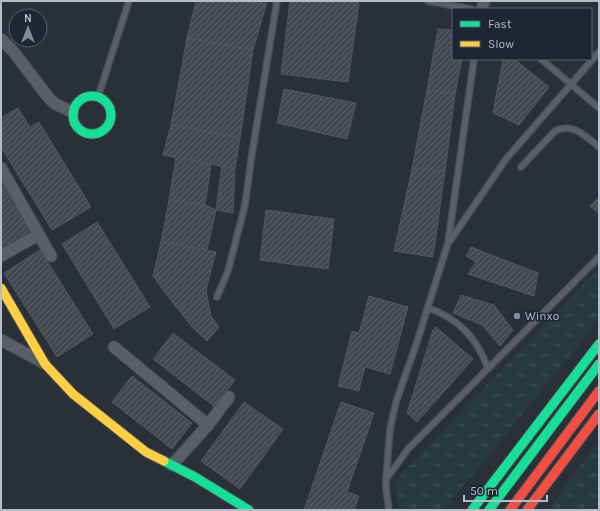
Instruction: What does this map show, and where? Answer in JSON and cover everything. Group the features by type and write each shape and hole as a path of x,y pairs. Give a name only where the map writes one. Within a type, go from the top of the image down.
{"main road":[{"path":"92,96 98,97 106,103 110,113 109,124 101,131 91,134 81,131 74,122 73,112 75,107 82,99 92,96"},
{"path":"1,288 45,364 72,394 146,452 195,477 249,510"},
{"path":"472,510 599,344"},
{"path":"489,510 599,364"},
{"path":"510,510 599,391"},
{"path":"528,510 599,414"}],"street":[{"path":"1,40 12,51 48,97 55,104 73,112"},
{"path":"1,168 51,256"},
{"path":"1,256 38,235"},
{"path":"1,340 45,364"},
{"path":"114,347 208,425"},
{"path":"172,465 208,425 229,397"}],"lane":[{"path":"98,97 129,1"},
{"path":"217,297 228,271 245,205 277,1"},
{"path":"428,1 466,8"},
{"path":"448,243 506,159 599,52"},
{"path":"389,510 386,478 390,429 396,402 448,243 474,60"},
{"path":"542,60 599,108"},
{"path":"521,167 551,135 560,129 566,128 577,130 599,147"},
{"path":"386,478 408,449 599,257"},
{"path":"428,308 446,316 466,331 481,351 488,369"}],"green space":[{"path":"599,268 599,319 501,441 443,510 399,510 395,481"},
{"path":"599,440 599,503 594,510 548,510"}],"building":[{"path":"196,1 245,1 266,5 253,50 187,38"},
{"path":"245,1 267,1 266,5"},
{"path":"290,1 346,1 359,3 348,82 281,74"},
{"path":"438,29 452,30 452,60 462,60 455,94 427,90"},
{"path":"187,38 253,50 240,138 171,125"},
{"path":"503,60 515,60 549,87 519,125 493,113"},
{"path":"284,89 356,103 347,139 277,123"},
{"path":"427,90 455,94 445,171 412,169"},
{"path":"18,108 30,127 39,122 91,207 52,230 1,147 1,118"},
{"path":"171,125 240,138 235,169 163,155"},
{"path":"176,157 211,164 205,205 169,200"},
{"path":"222,166 235,169 233,213 216,210"},
{"path":"412,169 445,171 433,257 394,251"},
{"path":"1,179 33,232 1,251"},
{"path":"599,197 599,214 590,206"},
{"path":"169,200 205,205 216,210 207,250 161,242"},
{"path":"266,210 334,219 328,269 260,260"},
{"path":"97,222 150,307 114,329 62,244"},
{"path":"161,242 216,252 206,290 211,316 219,327 207,341 192,327 153,276"},
{"path":"471,247 538,273 534,296 468,274 476,262 466,256"},
{"path":"40,250 93,334 57,357 4,273"},
{"path":"461,295 494,305 513,330 500,346 482,325 453,313"},
{"path":"369,296 408,307 390,374 365,367 359,391 338,386 352,331 359,333"},
{"path":"436,327 473,359 417,422 407,413 433,330"},
{"path":"173,333 235,380 215,407 153,359"},
{"path":"132,376 192,423 172,449 112,402"},
{"path":"244,402 283,429 240,489 201,461"},
{"path":"341,402 374,413 347,492 359,496 354,510 304,510"}],"traffic: fast":[{"path":"92,96 102,99 108,105 111,115 108,125 102,131 92,134 82,131 76,125 73,115 76,105 82,99 92,96"},
{"path":"472,510 599,344"},
{"path":"489,510 599,364"},
{"path":"164,461 195,477 249,510"}],"traffic: slow":[{"path":"1,288 45,364 73,394 146,452 164,461"}],"traffic: jam":[{"path":"510,510 599,391"},
{"path":"527,510 599,414"}],"place":[{"name":"Winxo","path":"517,316"}]}
